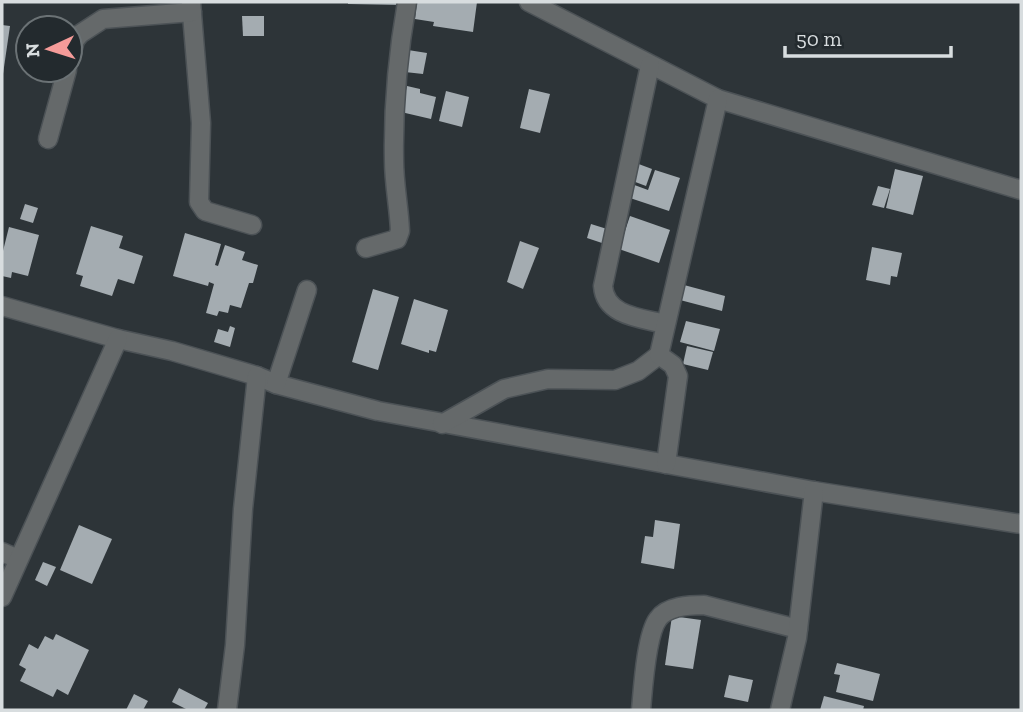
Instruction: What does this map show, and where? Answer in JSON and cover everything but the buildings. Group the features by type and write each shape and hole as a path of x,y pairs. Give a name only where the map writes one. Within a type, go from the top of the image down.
{"street":[{"path":"366,248 397,239 400,231 394,160 395,117 398,68 407,2"},
{"path":"529,2 718,99 1021,190"},
{"path":"84,31 103,19 191,7 201,123 199,202 205,211 252,225"},
{"path":"650,65 603,286 605,300 613,308 665,324"},
{"path":"48,139 63,84"},
{"path":"442,424 504,389 548,379 615,380 638,371 659,355 718,99"},
{"path":"276,384 307,290"},
{"path":"2,306 172,351 276,384 378,411 814,491 1021,524"},
{"path":"2,597 10,555 99,386 118,338"},
{"path":"659,355 673,365 678,376 666,464"},
{"path":"227,710 235,645 243,509 257,376"},
{"path":"780,710 798,629 814,491"},
{"path":"641,710 650,635 658,618 668,611 688,605 704,605 798,629"}]}
